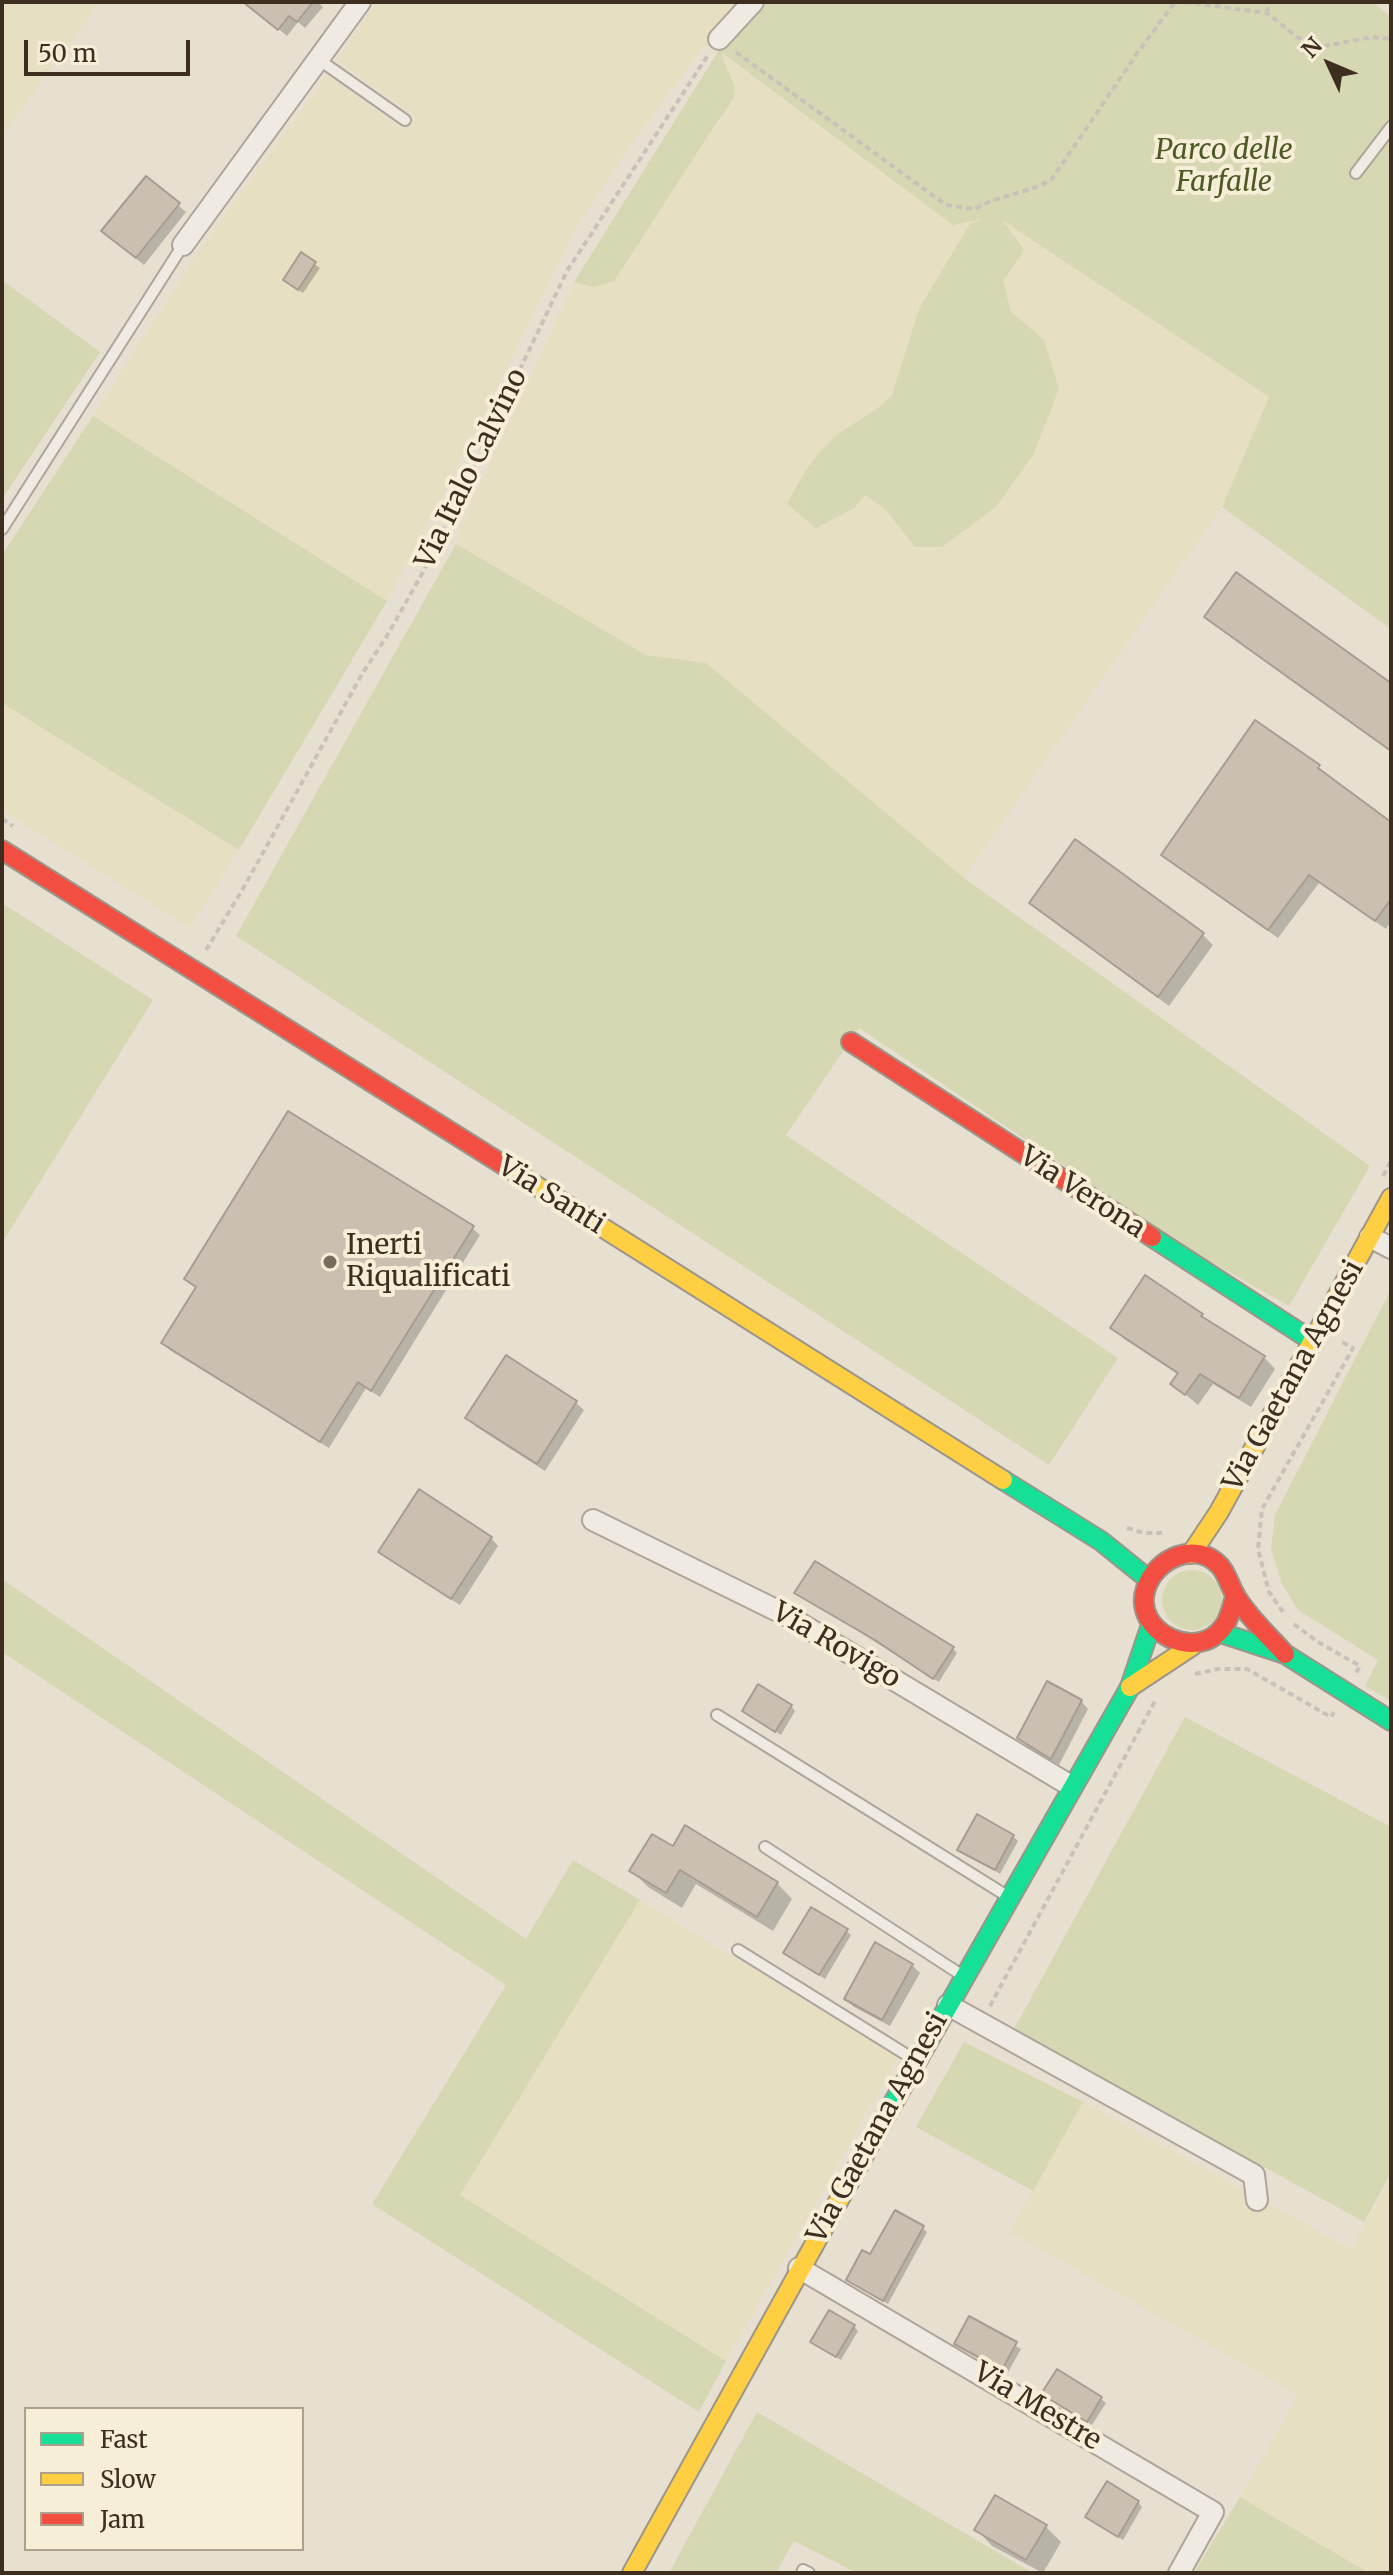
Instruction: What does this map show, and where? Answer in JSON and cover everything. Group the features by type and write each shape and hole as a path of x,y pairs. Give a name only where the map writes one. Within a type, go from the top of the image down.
{"street":[{"path":"183,245 360,2"},
{"path":"719,39 753,2"},
{"name":"Via Santi","path":"2,850 1101,1541 1148,1579"},
{"name":"Via Verona","path":"851,1042 1318,1336"},
{"name":"Via Gaetana Agnesi","path":"1191,1554 1219,1512 1318,1336 1391,1198"},
{"path":"1370,1237 1391,1248"},
{"name":"Via Gaetana Agnesi","path":"1219,1512 1221,1567"},
{"name":"Via Rovigo","path":"593,1520 786,1615 1071,1786"},
{"name":"Via Santi","path":"1101,1541 1163,1562"},
{"path":"1235,1597 1232,1617 1221,1633 1208,1642 1192,1646 1169,1641 1151,1625 1143,1603 1148,1579 1163,1562 1191,1554 1207,1557 1221,1567 1235,1597 1285,1654"},
{"name":"Via Gaetana Agnesi","path":"632,2573 799,2268 1130,1687 1151,1625"},
{"path":"1221,1633 1285,1654 1391,1721"},
{"name":"Via Gaetana Agnesi","path":"1130,1687 1192,1646"},
{"path":"948,2005 1254,2175 1257,2200"},
{"name":"Via Mestre","path":"799,2268 1213,2512 1179,2573"}],"lane":[{"path":"318,59 405,120"},
{"path":"1356,173 1391,127"},
{"path":"2,529 183,245"},
{"path":"717,1715 1009,1897"},
{"path":"765,1847 964,1977"},
{"path":"738,1950 917,2061"},
{"path":"802,2573 803,2570 809,2573"}],"path":[{"path":"719,39 946,205 975,209 990,200 1039,188 1052,179 1175,2"},
{"path":"1185,2 1267,13 1297,37 1320,47 1372,37 1391,39"},
{"path":"1267,13 1269,2"},
{"name":"Via Italo Calvino","path":"207,948 423,572 567,271 719,39"},
{"path":"1194,1675 1218,1669 1247,1669 1331,1717 1360,1666 1288,1620 1269,1592 1258,1549 1262,1509 1353,1348 1318,1336"},
{"path":"1118,1524 1144,1533 1169,1533"},
{"path":"980,2023 1157,1698"}],"shaded area":[{"path":"2,2 100,2 2,137"},
{"path":"377,2 742,2 631,144 574,231 474,435 387,601 93,416 200,249 327,75 404,130 416,117 337,60"},
{"path":"719,50 953,225 975,219 1000,218 1269,397 1222,507 964,878 706,663 646,655 456,544 462,523 574,282 595,286 734,102"},
{"path":"2,703 239,850 190,928 2,811"},
{"path":"640,1900 899,2058 726,2361 460,2195"},
{"path":"1083,2102 1351,2249 1391,2176 1391,2573 1369,2573 1240,2497 1298,2395 1009,2232"}],"green space":[{"name":"Parco delle Farfalle","path":"761,2 1373,2 1391,17 1391,629 1222,507 1269,397 1002,220 1024,250 1003,281 1011,312 1044,340 1059,389 1033,455 996,507 942,547 915,547 885,509 865,495 853,509 816,528 787,504 819,453 838,434 892,395 919,309 970,224 982,219 953,225 721,52 735,88 732,102 614,281 595,287 574,282 719,50"},
{"path":"2,280 100,352 2,499"},
{"path":"93,416 387,601 239,850 2,703 2,555"},
{"path":"456,544 646,655 706,663 964,878 1370,1166 1289,1306 1193,1252 859,1028 786,1135 1118,1358 1049,1465 236,936"},
{"path":"2,903 153,1000 2,1243"},
{"path":"1391,1289 1391,1701 1365,1686 1378,1660 1298,1610 1282,1584 1271,1549 1275,1515"},
{"path":"1192,1570 1213,1579 1222,1600 1213,1621 1192,1630 1171,1621 1162,1600 1171,1579"},
{"path":"2,1579 526,1939 573,1860 640,1900 460,2195 726,2361 699,2412 372,2204 506,1985 2,1652"},
{"path":"1185,1717 1391,1827 1391,2173 1364,2222 1014,2029"},
{"path":"964,2042 1083,2102 1033,2191 916,2127"},
{"path":"757,2412 1033,2573 857,2573 794,2541 776,2573 669,2573"},
{"path":"1240,2497 1369,2573 1194,2573"}],"building":[{"path":"243,2 313,2 297,22 289,16 278,30"},
{"path":"146,176 180,203 136,258 101,231"},
{"path":"301,252 316,262 298,290 283,280"},
{"path":"1236,572 1391,683 1391,751 1204,617"},
{"path":"1255,720 1320,765 1318,768 1391,822 1391,899 1375,921 1309,875 1268,930 1161,855"},
{"path":"1075,839 1204,933 1158,997 1029,903"},
{"path":"288,1111 474,1226 371,1391 358,1382 320,1442 161,1343 196,1287 184,1279"},
{"path":"1145,1275 1203,1314 1201,1316 1265,1356 1239,1398 1200,1374 1185,1395 1170,1384 1178,1373 1110,1328"},
{"path":"506,1355 577,1401 537,1464 465,1418"},
{"path":"419,1489 492,1537 451,1599 378,1552"},
{"path":"815,1561 954,1647 933,1679 875,1640 794,1593"},
{"path":"1047,1681 1082,1700 1051,1759 1017,1738"},
{"path":"758,1684 792,1705 775,1732 742,1711"},
{"path":"977,1814 1014,1835 995,1870 957,1850"},
{"path":"685,1825 778,1882 757,1917 680,1870 666,1893 629,1871 652,1834 673,1846"},
{"path":"811,1907 848,1929 819,1975 783,1953"},
{"path":"875,1942 913,1964 882,2020 844,1999"},
{"path":"895,2210 924,2226 883,2301 846,2280 862,2250 870,2254"},
{"path":"829,2310 855,2325 836,2357 810,2342"},
{"path":"969,2316 1017,2342 1002,2370 954,2344"},
{"path":"1057,2369 1102,2397 1087,2422 1041,2394"},
{"path":"1107,2481 1139,2501 1118,2537 1085,2517"},
{"path":"995,2495 1047,2525 1026,2560 974,2530"}],"traffic: fast":[{"path":"1152,1237 1314,1342"},
{"path":"1003,1480 1101,1541 1148,1579"},
{"path":"884,2119 1130,1687 1151,1625"},
{"path":"1221,1633 1285,1654 1391,1721"}],"traffic: slow":[{"path":"505,1166 1003,1480"},
{"path":"1191,1554 1219,1512 1391,1198"},
{"path":"1130,1687 1192,1646"},
{"path":"632,2573 884,2119"}],"traffic: jam":[{"path":"2,850 505,1166"},
{"path":"851,1042 1152,1237"},
{"path":"1235,1597 1224,1626 1213,1637 1199,1642 1170,1638 1148,1618 1144,1604 1146,1588 1158,1568 1178,1556 1200,1554 1220,1566 1242,1606 1285,1654"}],"place":[{"name":"Inerti Riqualificati","path":"330,1262"}]}
